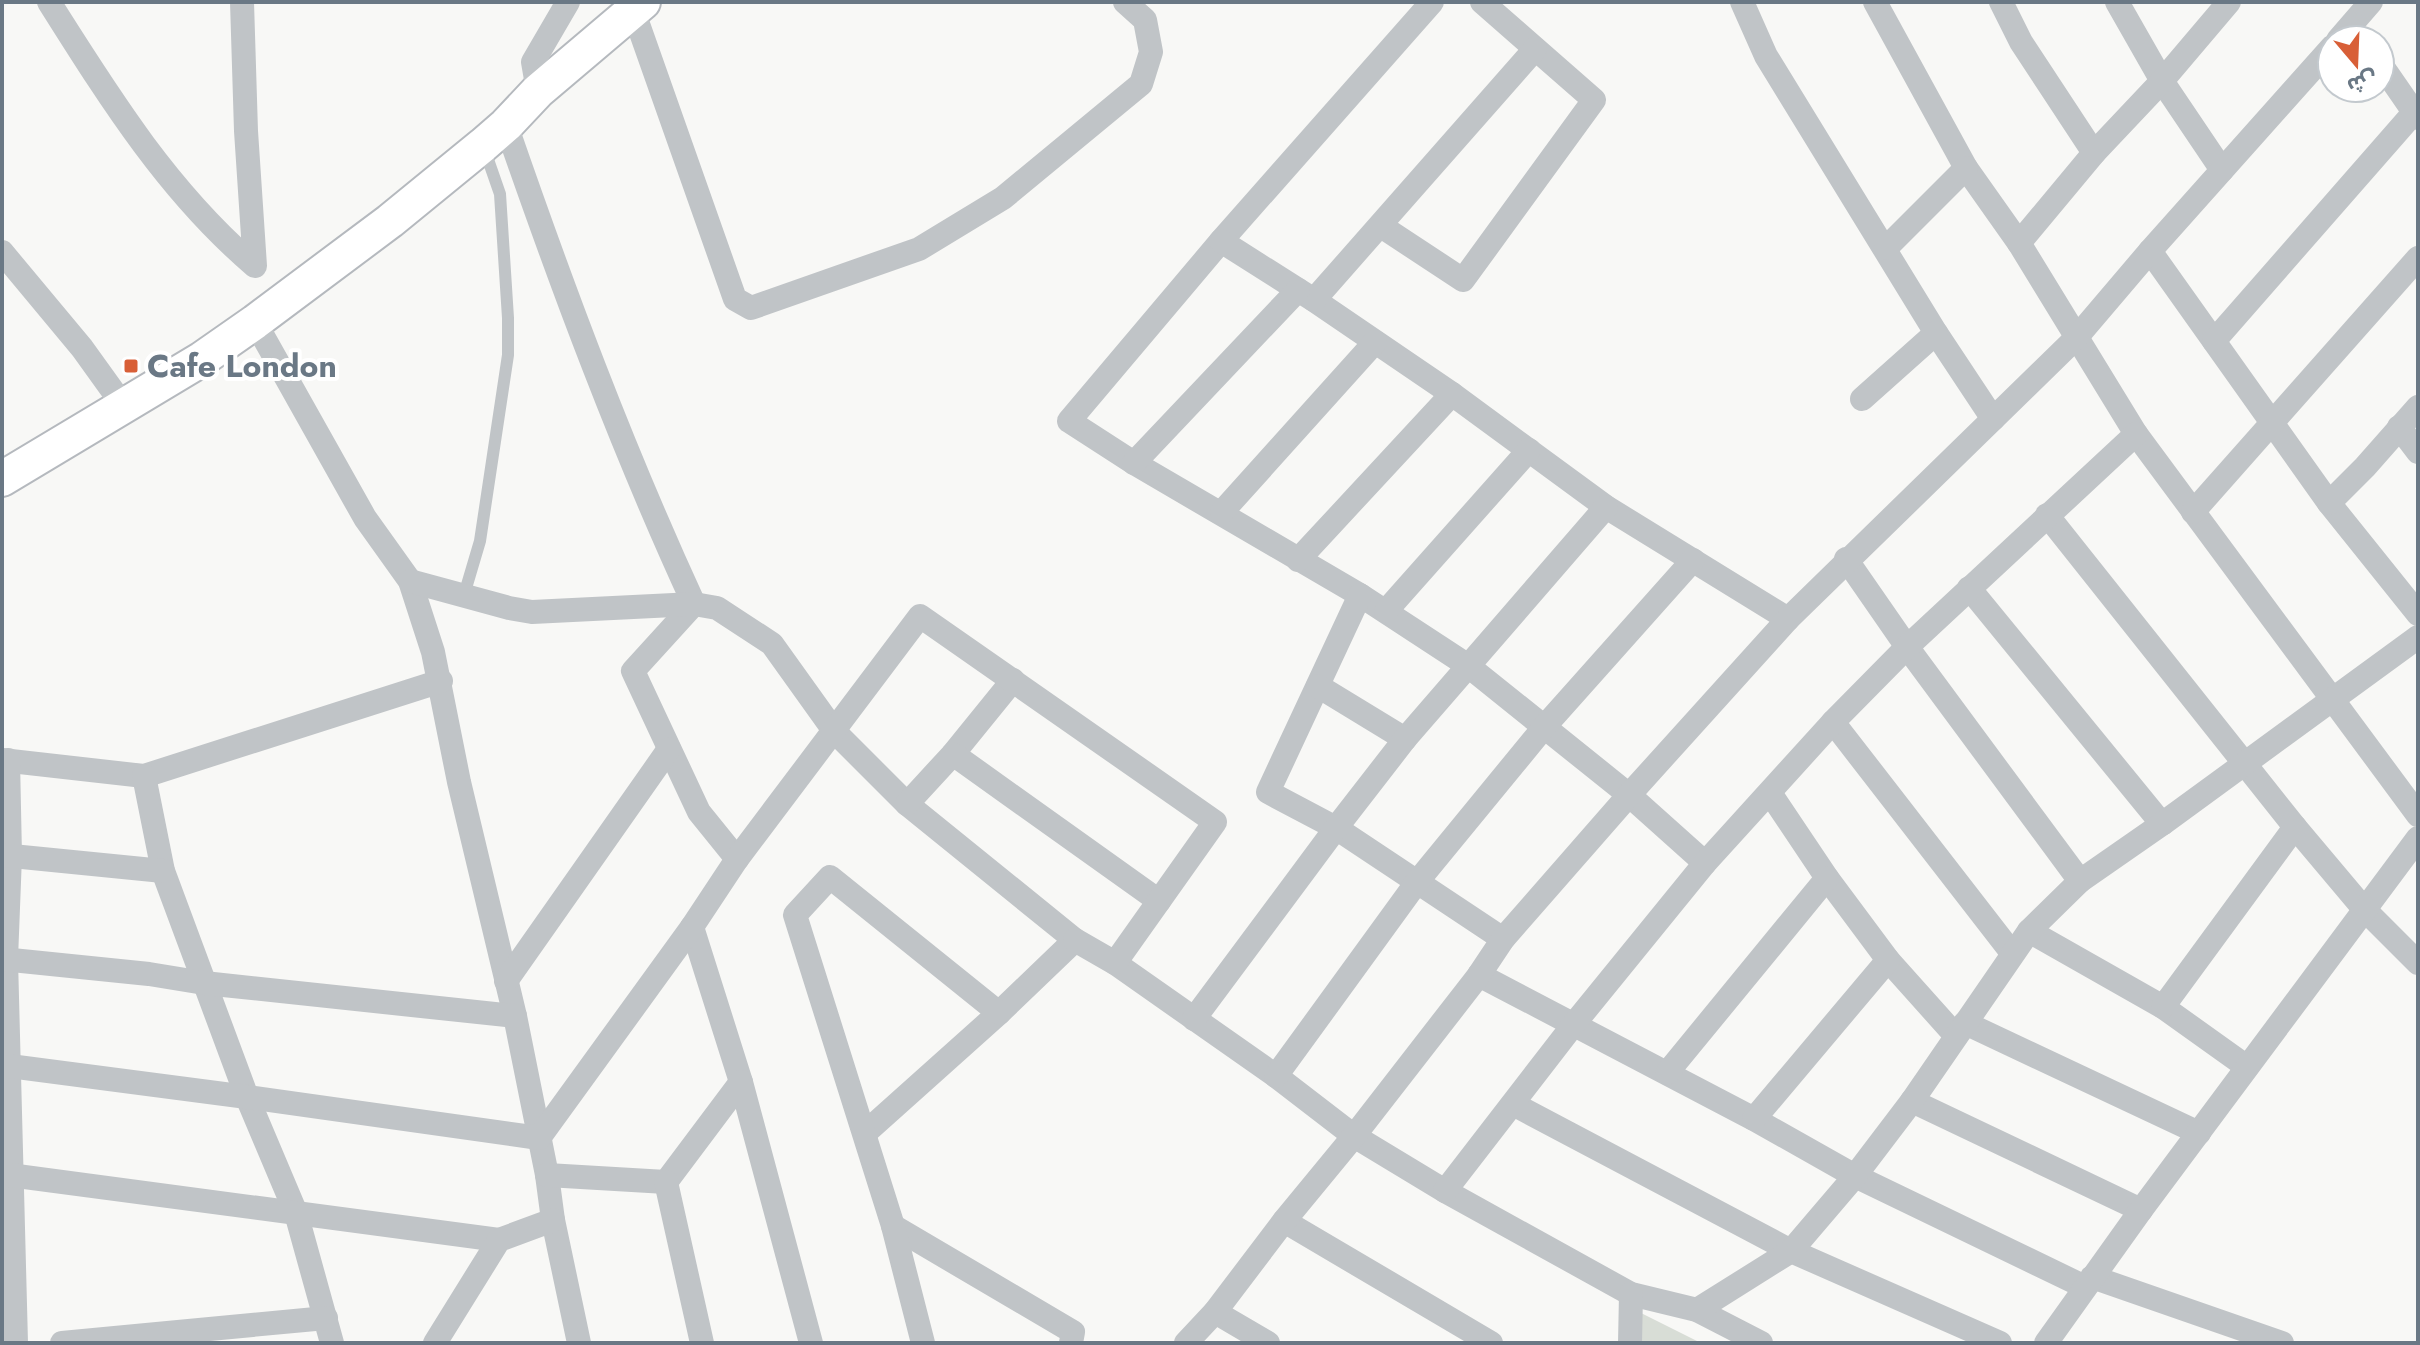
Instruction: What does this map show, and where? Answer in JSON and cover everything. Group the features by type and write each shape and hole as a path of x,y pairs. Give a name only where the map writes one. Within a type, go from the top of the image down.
{"street":[{"path":"49,2 103,87 181,194 223,239 255,266 270,289 284,301"},
{"path":"242,2 255,266"},
{"path":"538,91 533,62 568,2"},
{"path":"2,479 202,359 284,301 390,221 494,135 538,91 638,6 735,299 751,308 919,249 1014,189 1141,84 1151,52 1145,20 1125,2"},
{"path":"1432,2 1221,241 1069,421 1134,463 1360,595 1467,665 1629,795 1705,863"},
{"path":"1381,226 1463,280 1594,100 1482,2"},
{"path":"1742,2 1766,56 1936,333 1993,419"},
{"path":"1875,2 1966,168 2019,243 2136,434 2418,815"},
{"path":"2001,2 2021,42 2094,153"},
{"path":"2117,2 2162,81 2222,170"},
{"path":"2019,243 2094,153 2162,81 2229,2"},
{"path":"2358,24 2371,2"},
{"path":"1134,463 1381,226 1535,49"},
{"path":"1186,1343 1215,1312 1354,1136 1479,975 1503,939 1629,795 1846,559 2076,338 2316,65"},
{"path":"2214,341 2417,113 2396,85"},
{"path":"494,135 547,243 652,512 694,604"},
{"path":"1886,248 1966,168"},
{"path":"1221,241 1452,394 1606,507 1788,619"},
{"path":"2150,251 2329,503 2418,614"},
{"path":"2,252 82,348 123,405"},
{"path":"2193,512 2418,258"},
{"path":"255,322 365,518 410,581 441,681 459,782 515,1016 579,1343"},
{"path":"1862,399 1936,333"},
{"path":"1222,512 1375,342"},
{"path":"1298,560 1452,394"},
{"path":"2329,503 2418,407"},
{"path":"2399,427 2418,452"},
{"path":"1445,1191 1574,1024 1705,863 1833,722 1969,588 2136,434"},
{"path":"1386,611 1529,450"},
{"path":"1194,1019 1405,739 1606,507"},
{"path":"2047,515 2295,827 2364,909 2418,963"},
{"path":"1846,559 2080,881"},
{"path":"1276,1076 1417,882 1545,726 1693,560"},
{"path":"410,581 509,608 550,613 694,604 717,608 772,644 835,732 907,804 1075,940 1115,963 1276,1076 1354,1136 1445,1191 1631,1294 1697,1310 1761,1343"},
{"path":"1969,588 2162,824"},
{"path":"1360,595 1268,792 1336,828 1503,939"},
{"path":"694,604 633,671 699,812 737,859"},
{"path":"539,1138 692,927 737,859 920,616 1215,822 1115,963"},
{"path":"1697,1310 1791,1251 1855,1176 1912,1101 2029,931 2080,881 2418,637"},
{"path":"907,804 953,754 1013,680"},
{"path":"16,1343 8,1273 5,760 144,776 441,681"},
{"path":"1318,686 1405,739"},
{"path":"1833,722 2012,953"},
{"path":"506,981 669,749"},
{"path":"953,754 1159,901"},
{"path":"144,776 163,871 247,1097 296,1213 332,1343"},
{"path":"1770,793 1827,878 1888,960 1960,1030 2199,1133"},
{"path":"2163,1007 2295,827"},
{"path":"2046,1343 2418,838"},
{"path":"6,856 163,871"},
{"path":"923,1343 893,1226 795,915 830,877 999,1013"},
{"path":"1667,1073 1827,878"},
{"path":"692,927 741,1082 811,1343"},
{"path":"2029,931 2163,1007 2247,1067"},
{"path":"865,1133 1075,940"},
{"path":"4,959 515,1016"},
{"path":"1754,1119 1888,960"},
{"path":"1479,975 1754,1119 1855,1176 2089,1282 2282,1343"},
{"path":"5,1066 539,1138"},
{"path":"702,1343 666,1182 741,1082"},
{"path":"1912,1101 2141,1210"},
{"path":"1513,1104 1791,1251 2000,1343"},
{"path":"7,1175 499,1240 553,1220"},
{"path":"547,1175 666,1182"},
{"path":"1284,1221 1491,1343"},
{"path":"893,1226 1073,1332 1071,1343"},
{"path":"435,1343 499,1240"},
{"path":"1630,1343 1631,1294"},
{"path":"1215,1312 1268,1343"},
{"path":"62,1343 326,1318"}],"lane":[{"path":"464,595 480,541 508,355 494,135"}],"shaded area":[{"path":"1641,1313 1701,1343 1629,1343"}],"place":[{"name":"Cafe London","path":"131,366"}]}
